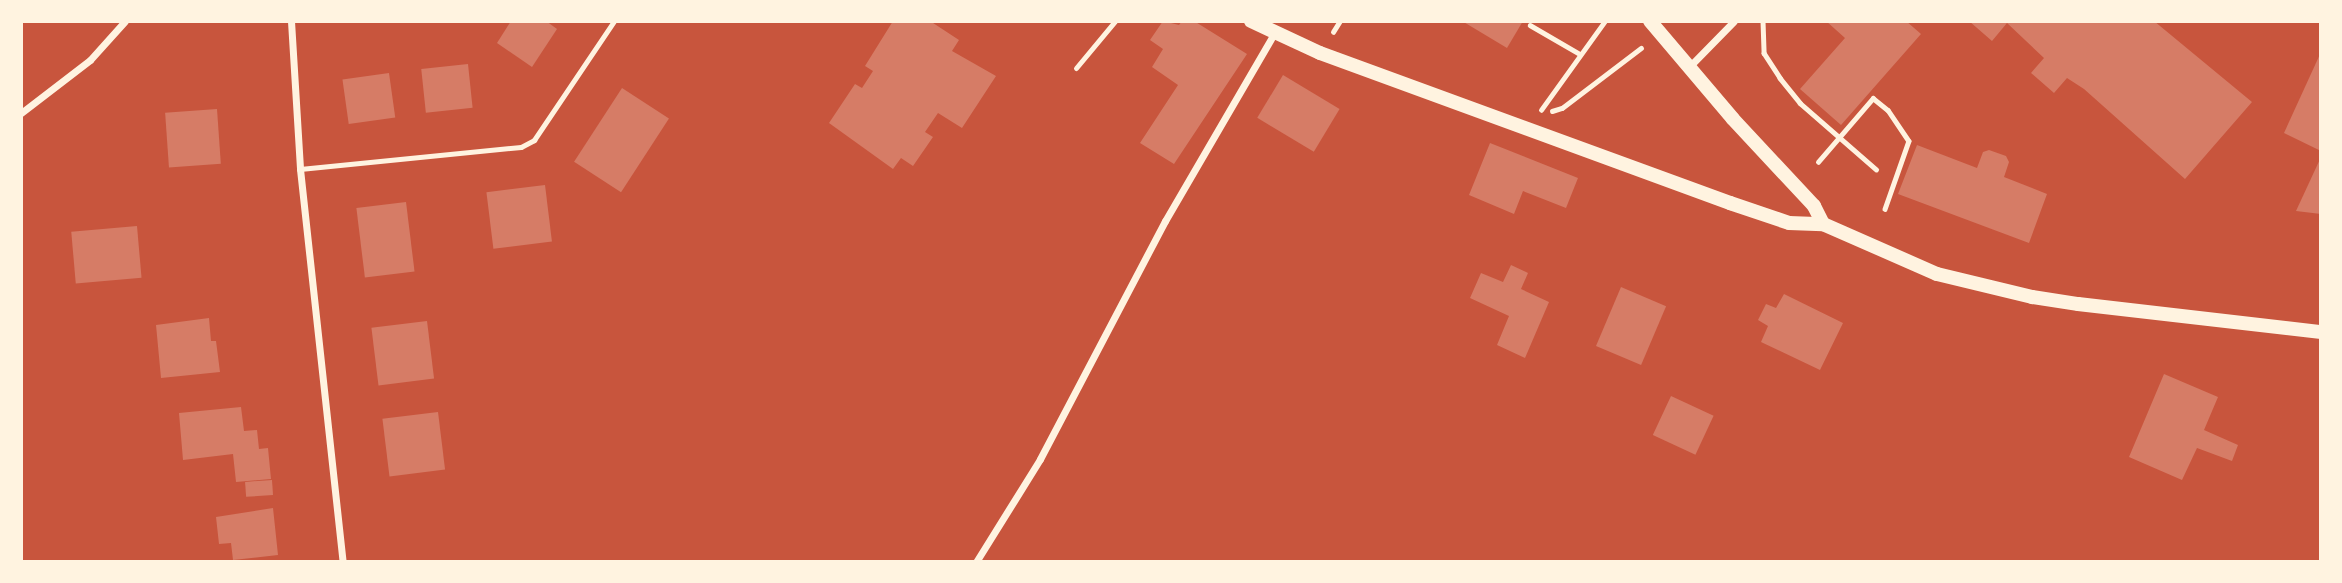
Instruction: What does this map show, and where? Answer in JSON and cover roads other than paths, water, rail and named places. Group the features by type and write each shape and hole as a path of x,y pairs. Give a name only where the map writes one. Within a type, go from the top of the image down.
{"main road":[{"path":"1251,21 1274,34 1533,130 1788,223 1823,224 1909,263 1971,284 2123,310 2321,332"},
{"path":"1654,26 1778,169 1814,206 1823,224"}],"street":[{"path":"21,113 90,60 125,21"},
{"path":"291,21 300,169 343,562"},
{"path":"1689,67 1734,21"},
{"path":"976,562 1040,459 1165,221 1274,34"}],"lane":[{"path":"300,169 521,147 534,140 614,21"},
{"path":"1076,68 1115,21"}]}
